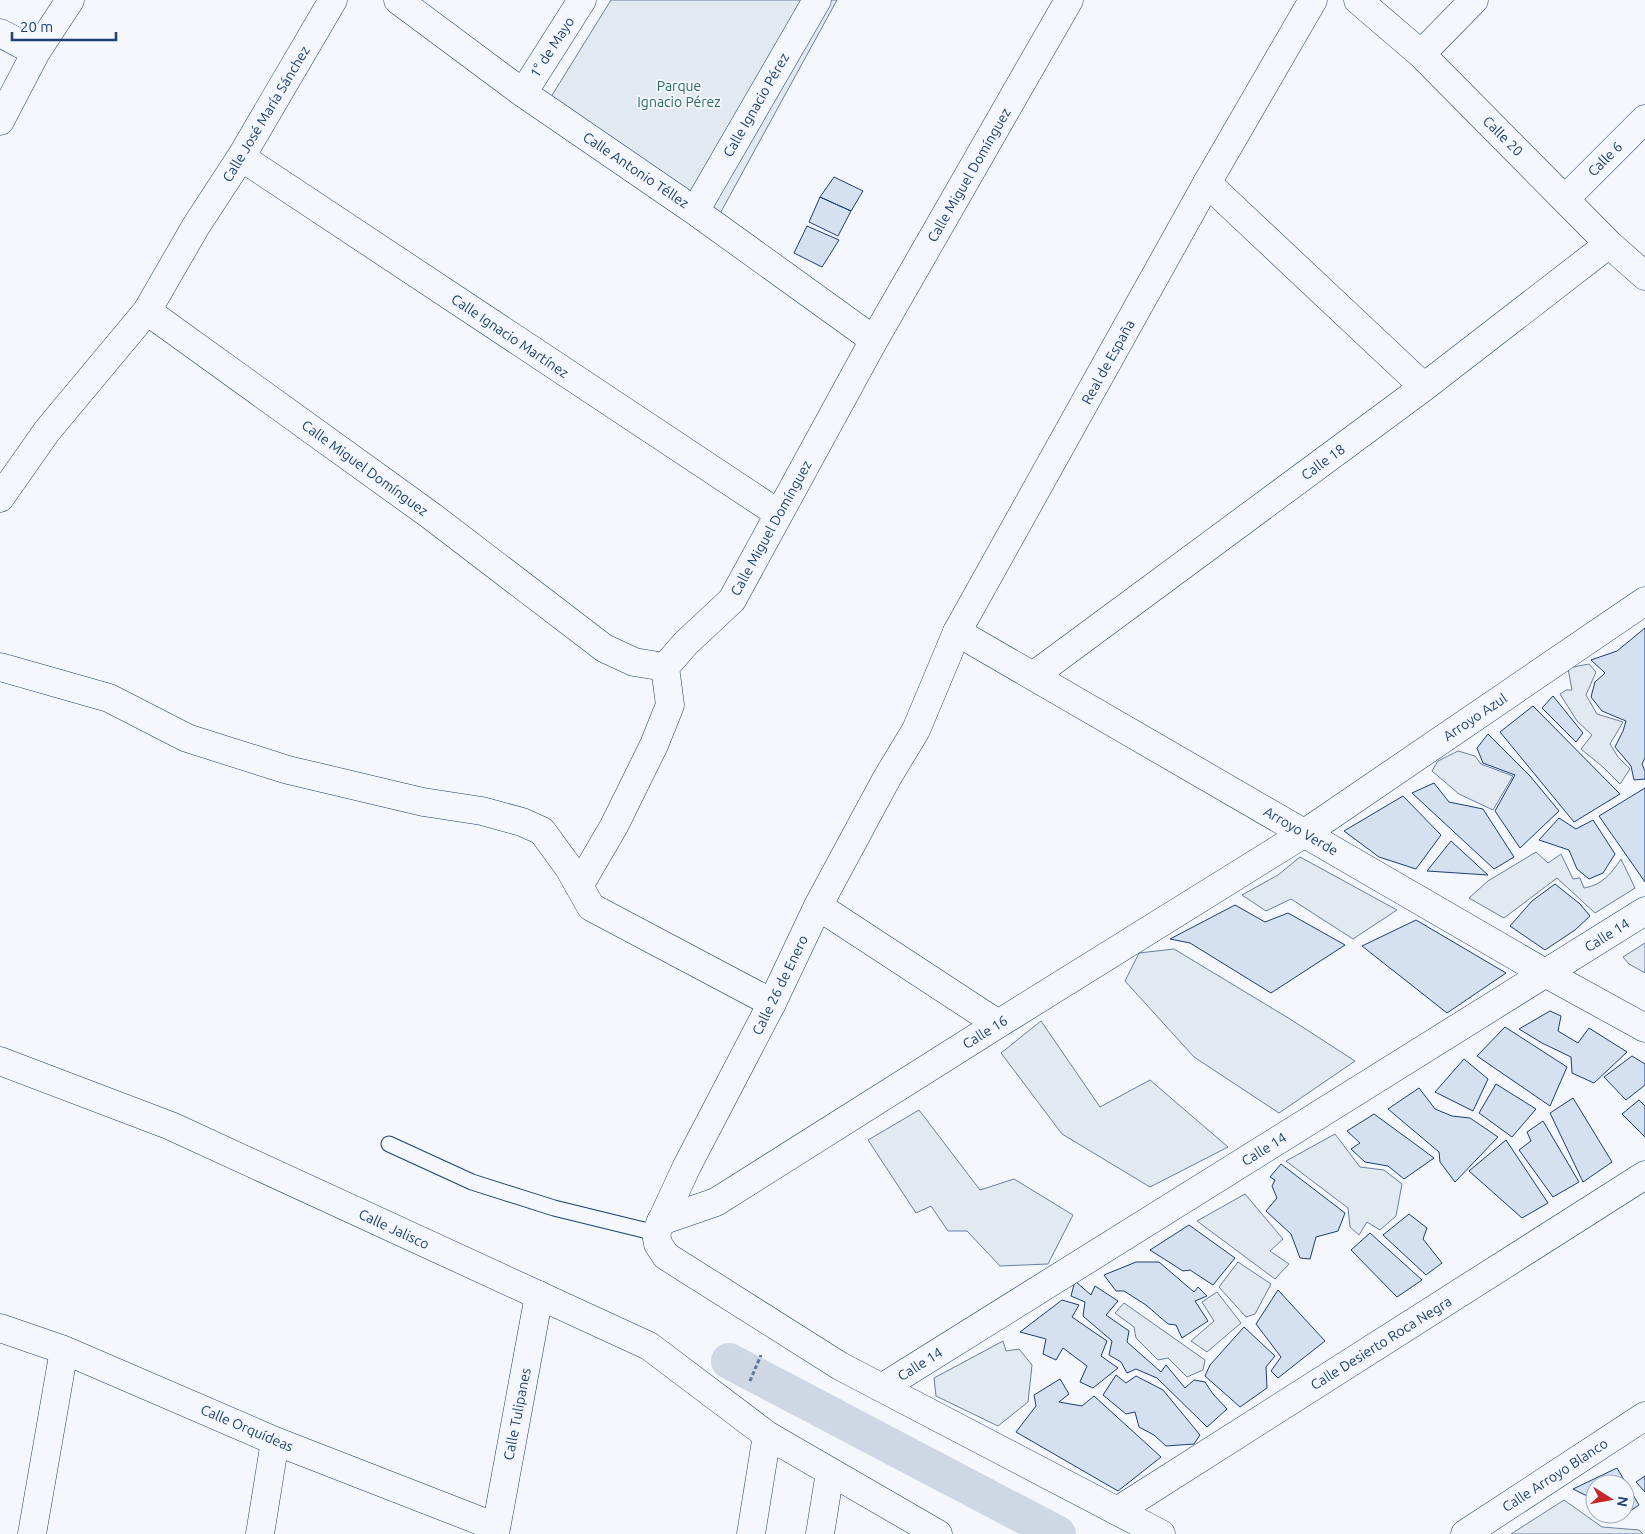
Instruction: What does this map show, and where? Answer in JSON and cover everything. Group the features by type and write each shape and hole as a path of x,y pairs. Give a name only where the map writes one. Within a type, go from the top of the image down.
{"street":[{"path":"0,121 36,52 70,0"},
{"name":"Calle José María Sánchez","path":"147,311 196,226 241,157 334,0"},
{"name":"Calle Antonio Téllez","path":"398,0 523,93 695,211 874,340"},
{"name":"1° de Mayo","path":"523,93 582,0"},
{"name":"Calle Ignacio Pérez","path":"695,211 817,0"},
{"name":"Calle Miguel Domínguez","path":"147,311 430,515 604,648 634,662 665,666 686,643 732,600 874,340 1070,0"},
{"name":"Real de España","path":"916,730 957,632 1207,183 1312,0"},
{"name":"Calle 20","path":"1358,0 1421,54 1609,244 1645,276"},
{"path":"1421,54 1474,0"},
{"path":"0,33 36,52"},
{"name":"Calle 6","path":"1566,199 1645,119"},
{"name":"Calle Ignacio Martínez","path":"241,157 779,514"},
{"path":"1207,183 1424,387"},
{"name":"Calle 18","path":"1033,676 1424,387 1609,244"},
{"path":"0,498 47,431 147,311"},
{"name":"Arroyo Azul","path":"1305,834 1645,601"},
{"name":"Arroyo Verde","path":"957,632 1545,973 1645,1028"},
{"path":"579,886 614,826 654,745 670,705 665,666"},
{"path":"0,667 109,698 187,738 288,770 423,802 482,811 522,822 542,831 559,853 591,907 772,1003"},
{"name":"Calle 26 de Enero","path":"658,1233 691,1157 772,1003 818,906 887,778 916,730"},
{"name":"Calle 16","path":"658,1233 716,1202 998,1024 1305,834"},
{"path":"818,906 998,1024"},
{"name":"Calle 14","path":"883,1387 1645,912"},
{"name":"Calle Jalisco","path":"0,1061 170,1126 649,1346 767,1435 938,1534"},
{"name":"Calle Desierto Roca Negra","path":"1117,1511 1645,1175"},
{"path":"658,1233 666,1256 840,1366 1161,1534"},
{"name":"Calle Tulipanes","path":"495,1530 539,1295"},
{"name":"Calle Orquídeas","path":"0,1328 64,1350 275,1441 495,1530"},
{"path":"32,1534 64,1350"},
{"name":"Calle Arroyo Blanco","path":"1465,1534 1645,1416"},
{"path":"751,1534 767,1435"},
{"path":"260,1534 275,1441"},
{"path":"820,1534 830,1472"}],"lane":[{"path":"389,1144 472,1182 554,1208 658,1233"}],"path":[{"path":"750,1380 759,1359"}],"green space":[{"name":"Parque Ignacio Pérez","path":"611,0 837,0 711,230 541,113"},
{"path":"1589,664 1596,672 1586,695 1597,714 1623,722 1610,744 1618,757 1630,769 1620,784 1581,749 1592,735 1577,721 1560,694 1566,690 1572,690 1568,668"},
{"path":"1458,751 1475,756 1481,764 1513,776 1493,810 1459,794 1432,771 1438,761"},
{"path":"1536,852 1548,863 1561,854 1573,879 1580,878 1584,888 1590,887 1605,878 1621,859 1635,888 1595,913 1557,878 1504,918 1469,898 1488,881"},
{"path":"1300,857 1397,910 1353,939 1291,899 1266,911 1242,895 1278,875"},
{"path":"1645,943 1645,973 1629,964 1623,957"},
{"path":"1174,949 1290,1019 1355,1061 1279,1113 1194,1057 1125,981 1139,953"},
{"path":"1041,1021 1100,1107 1150,1080 1228,1147 1150,1187 1062,1134 1001,1053"},
{"path":"919,1110 980,1190 1014,1179 1073,1215 1048,1264 1000,1266 967,1231 948,1231 931,1206 916,1213 868,1140"},
{"path":"1335,1134 1360,1167 1384,1170 1402,1184 1396,1216 1380,1230 1367,1222 1359,1235 1350,1227 1348,1208 1286,1161"},
{"path":"1245,1194 1283,1239 1270,1251 1289,1264 1275,1279 1197,1221"},
{"path":"1238,1262 1271,1284 1255,1314 1246,1317 1219,1287"},
{"path":"1217,1292 1241,1323 1207,1352 1191,1341 1214,1321 1202,1302"},
{"path":"1124,1303 1205,1360 1203,1370 1187,1377 1168,1358 1158,1360 1136,1338 1134,1327 1115,1313"},
{"path":"1003,1341 1006,1351 1019,1349 1032,1365 1028,1402 998,1426 936,1396 934,1378"},
{"path":"1564,1500 1585,1515 1585,1524 1639,1530 1643,1534 1511,1534"}],"building":[{"path":"834,177 863,191 851,211 820,197"},
{"path":"820,197 851,211 838,236 809,222"},
{"path":"807,226 839,240 822,267 794,253"},
{"path":"1645,628 1645,758 1642,764 1645,771 1645,779 1634,780 1631,766 1615,747 1626,721 1602,711 1591,697 1595,682 1605,673 1591,660 1617,651"},
{"path":"1553,696 1583,733 1576,742 1542,708"},
{"path":"1533,706 1620,794 1574,822 1500,732"},
{"path":"1488,734 1530,776 1559,811 1520,848 1495,811 1515,775 1483,763 1477,748"},
{"path":"1434,783 1449,802 1483,809 1514,857 1494,869 1412,793"},
{"path":"1645,788 1645,882 1599,816"},
{"path":"1403,796 1441,835 1416,869 1379,857 1344,831"},
{"path":"1559,818 1576,829 1593,820 1615,854 1603,873 1589,879 1577,869 1569,850 1539,840"},
{"path":"1451,841 1488,875 1427,871"},
{"path":"1555,884 1580,904 1590,916 1575,930 1545,950 1510,926 1532,901"},
{"path":"1235,905 1265,922 1288,913 1345,945 1271,993 1190,943 1170,939"},
{"path":"1416,920 1506,973 1447,1013 1362,946"},
{"path":"1550,1011 1561,1016 1558,1031 1578,1043 1589,1028 1627,1052 1594,1083 1572,1073 1571,1057 1519,1029"},
{"path":"1505,1027 1567,1067 1550,1106 1477,1056"},
{"path":"1632,1056 1645,1064 1645,1085 1626,1100 1604,1077"},
{"path":"1464,1059 1488,1079 1473,1111 1435,1092"},
{"path":"1496,1084 1536,1109 1512,1137 1479,1113"},
{"path":"1419,1088 1435,1109 1452,1116 1470,1118 1498,1137 1455,1182 1440,1162 1439,1152 1388,1109"},
{"path":"1573,1098 1612,1162 1583,1182 1550,1113"},
{"path":"1639,1100 1645,1106 1645,1137 1622,1114"},
{"path":"1374,1114 1434,1158 1404,1179 1388,1166 1365,1162 1351,1149 1360,1143 1347,1131"},
{"path":"1543,1121 1579,1182 1553,1197 1519,1150 1531,1141 1527,1132"},
{"path":"1506,1140 1548,1203 1522,1218 1469,1171"},
{"path":"1281,1164 1345,1213 1338,1231 1316,1237 1310,1259 1300,1258 1291,1234 1266,1211 1277,1198 1272,1186 1275,1180 1270,1177"},
{"path":"1409,1214 1427,1228 1423,1239 1442,1263 1426,1275 1383,1235"},
{"path":"1189,1225 1235,1258 1213,1285 1190,1270 1183,1271 1150,1250"},
{"path":"1370,1233 1422,1280 1397,1297 1351,1250"},
{"path":"1136,1262 1159,1262 1194,1292 1198,1287 1207,1296 1195,1301 1208,1321 1182,1338 1176,1325 1168,1324 1146,1305 1124,1291 1116,1291 1104,1275"},
{"path":"1075,1281 1091,1295 1095,1286 1118,1301 1106,1315 1129,1331 1127,1342 1161,1372 1166,1365 1185,1388 1194,1380 1205,1382 1227,1409 1207,1427 1157,1378 1136,1369 1127,1373 1121,1362 1109,1355 1112,1341 1083,1316 1085,1302 1071,1296"},
{"path":"1278,1290 1325,1341 1278,1378 1271,1371 1281,1357 1256,1324"},
{"path":"1062,1300 1079,1305 1072,1317 1107,1341 1101,1356 1118,1368 1093,1388 1080,1382 1087,1366 1063,1348 1056,1360 1043,1354 1046,1339 1020,1332"},
{"path":"1244,1327 1275,1356 1266,1367 1267,1388 1240,1407 1205,1376 1210,1365"},
{"path":"1116,1375 1126,1383 1136,1376 1163,1390 1200,1435 1194,1444 1166,1446 1154,1435 1139,1427 1135,1412 1126,1414 1103,1395"},
{"path":"1060,1379 1069,1394 1059,1402 1082,1406 1094,1396 1161,1457 1118,1491 1016,1432 1036,1406 1034,1395"},
{"path":"1617,1468 1621,1474 1604,1474"},
{"path":"1645,1476 1645,1492 1636,1482"},
{"path":"1585,1483 1585,1495 1573,1489"},
{"path":"1635,1498 1639,1505 1635,1508"}],"waterway":[{"path":"729,1361 1058,1534"}]}
